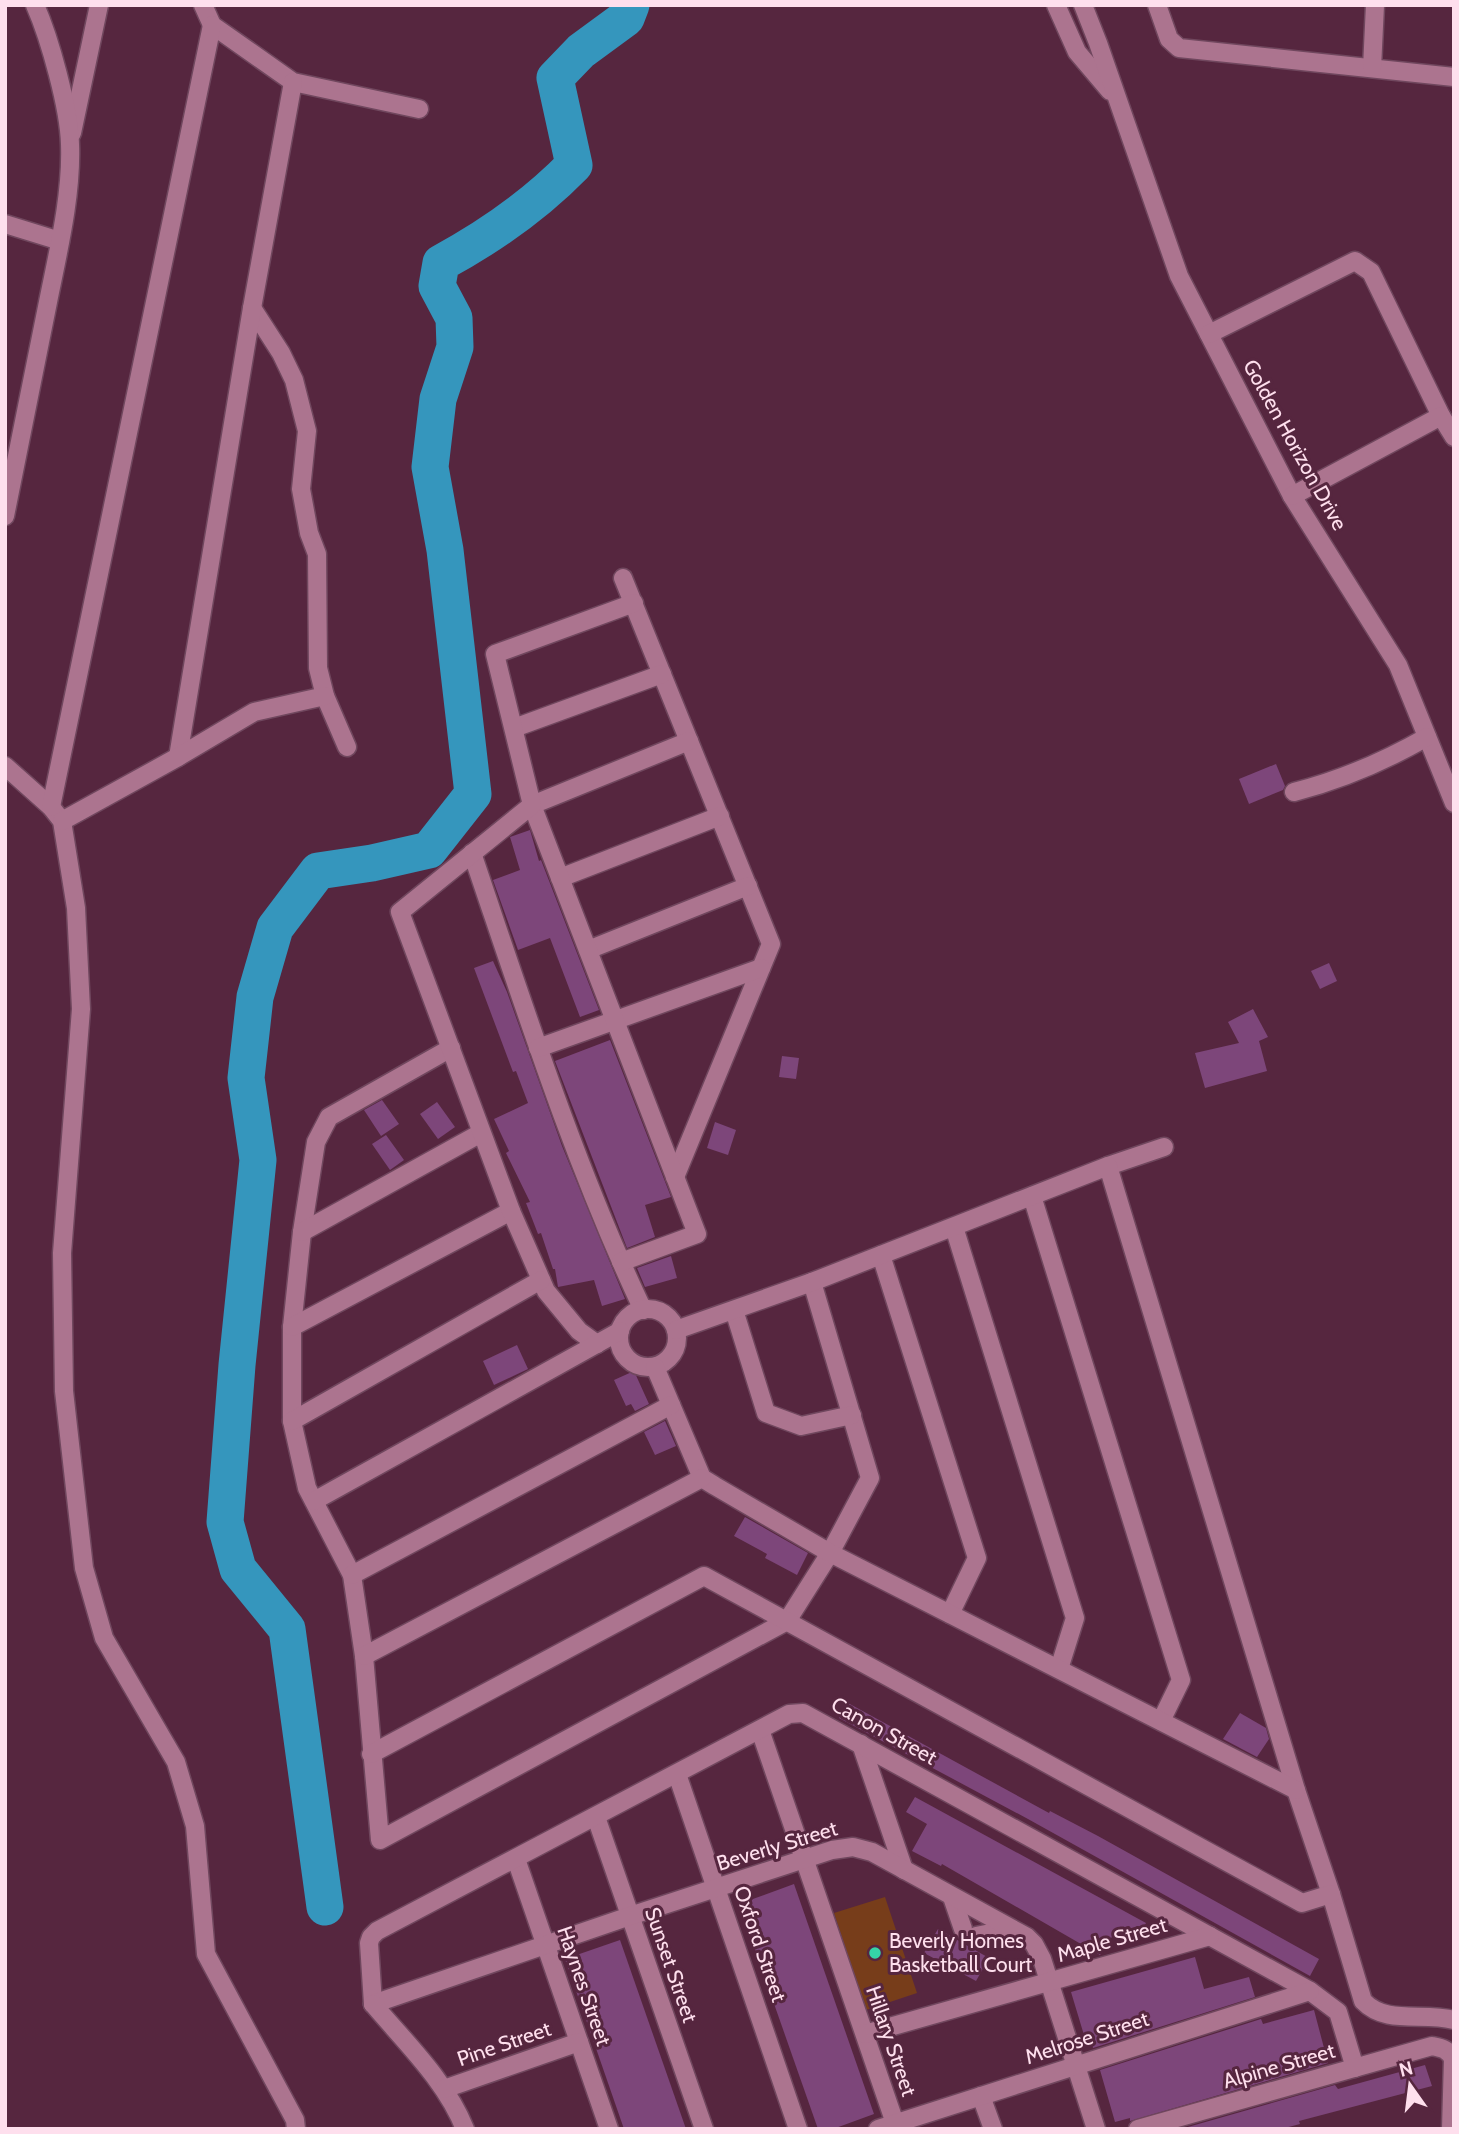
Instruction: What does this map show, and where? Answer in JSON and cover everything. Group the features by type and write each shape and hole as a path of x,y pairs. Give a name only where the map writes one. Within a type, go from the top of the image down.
{"street":[{"path":"35,5 51,50 70,143"},
{"path":"5,516 60,240 70,143 99,5"},
{"path":"203,5 212,25 293,82 419,110"},
{"name":"Golden Horizon Drive","path":"1056,5 1077,52 1117,99"},
{"name":"Golden Horizon Drive","path":"1083,5 1178,276 1292,496 1398,665 1454,803"},
{"path":"1157,5 1169,38 1179,48 1454,77"},
{"path":"1372,68 1375,5"},
{"path":"212,25 56,814 75,908 81,1009 62,1253 64,1391 84,1568 104,1638 176,1762 195,1826 206,1954 295,2120 296,2129"},
{"path":"178,757 252,308 293,82"},
{"path":"5,224 60,240"},
{"path":"1209,334 1355,261 1371,272 1441,416 1454,437"},
{"path":"252,308 295,380 307,431 301,489 309,533 317,554 318,668 325,696 347,747"},
{"path":"1292,496 1441,416"},
{"path":"624,578 771,944 675,1177"},
{"path":"621,1262 697,1234 532,805 495,654 634,603"},
{"path":"514,727 662,674"},
{"path":"56,814 178,757 254,712 325,696"},
{"path":"1294,792 1322,785 1378,763 1427,737"},
{"path":"597,1344 579,1331 546,1291 511,1211 400,912 532,805 689,741"},
{"path":"5,766 56,814"},
{"path":"560,878 720,816"},
{"path":"472,853 538,1048 621,1262 643,1310"},
{"path":"588,950 748,886"},
{"path":"538,1048 761,968"},
{"path":"451,1048 328,1116 316,1142 302,1232 292,1327 292,1422 307,1488 352,1575 364,1656 380,1840 787,1621 830,1553 870,1478 812,1282"},
{"path":"302,1232 481,1133"},
{"path":"676,1330 812,1282 1108,1166 1164,1147"},
{"path":"1108,1166 1296,1790 1363,2001 1372,2011 1389,2016 1452,2018"},
{"path":"1032,1196 1181,1680 1161,1721"},
{"path":"292,1327 511,1211"},
{"path":"954,1227 1075,1618 1059,1669"},
{"path":"881,1255 977,1558 950,1614"},
{"path":"292,1422 541,1280"},
{"path":"643,1310 659,1312 667,1317 676,1330 675,1349 663,1363 655,1367 645,1367 627,1359 619,1341 620,1331 628,1317 643,1310"},
{"path":"734,1310 766,1413 801,1426 852,1415"},
{"path":"314,1501 620,1331"},
{"path":"655,1367 702,1478 830,1553 1296,1790"},
{"path":"352,1575 671,1405"},
{"path":"364,1656 702,1478"},
{"path":"371,1754 704,1576 1302,1903 1331,1894"},
{"name":"Canon Street","path":"373,2004 369,1952 371,1937 386,1925 789,1714 803,1713 1310,1991 1338,2012 1355,2068"},
{"name":"Hillary Street","path":"760,1730 865,2034 890,2127"},
{"path":"861,1744 904,1870"},
{"name":"Oxford Street","path":"677,1774 799,2129"},
{"name":"Sunset Street","path":"596,1817 704,2129"},
{"name":"Beverly Street","path":"373,2004 630,1916 805,1859 853,1847 872,1852 1027,1937 1034,1944 1049,1982 1096,2129"},
{"name":"Haynes Street","path":"516,1858 579,2042 603,2127"},
{"path":"952,1897 970,1933 1010,1929"},
{"name":"Maple Street","path":"865,2034 1210,1936"},
{"name":"Melrose Street","path":"890,2127 1310,1991"},
{"path":"373,2004 444,2090 465,2129"},
{"name":"Pine Street","path":"444,2090 579,2042"},
{"name":"Alpine Street","path":"1138,2129 1432,2046 1449,2052 1452,2059 1451,2129"},
{"path":"981,2096 993,2129"}],"shaded area":[{"name":"Beverly Homes Basketball Court","path":"885,1897 917,1993 866,2010 834,1913"}],"building":[{"path":"1276,764 1285,786 1283,790 1249,804 1239,779"},
{"path":"530,830 539,861 541,860 599,1010 580,1017 550,938 518,950 493,880 520,870 510,837"},
{"path":"493,961 507,992 562,1146 625,1299 602,1306 594,1280 558,1287 555,1269 526,1203 530,1202 506,1153 509,1151 494,1119 528,1103 516,1071 513,1072 474,968"},
{"path":"1329,963 1337,981 1320,989 1311,971"},
{"path":"1253,1009 1268,1037 1259,1041 1267,1071 1205,1088 1195,1053 1239,1043 1228,1022"},
{"path":"610,1040 671,1197 645,1205 655,1237 627,1248 555,1061"},
{"path":"782,1056 799,1058 796,1079 779,1077"},
{"path":"382,1100 399,1124 381,1136 364,1110"},
{"path":"437,1102 455,1127 438,1139 420,1114"},
{"path":"715,1122 736,1130 728,1155 707,1148"},
{"path":"386,1135 404,1160 390,1170 372,1144"},
{"path":"671,1256 677,1278 645,1287 637,1268"},
{"path":"517,1345 528,1369 494,1385 483,1361"},
{"path":"634,1371 649,1404 635,1411 631,1404 626,1406 614,1380"},
{"path":"665,1421 676,1446 655,1455 644,1432"},
{"path":"745,1517 808,1553 797,1575 765,1558 767,1554 734,1536"},
{"path":"848,1703 1049,1813 1050,1811 1098,1836 1319,1959 1310,1976 1028,1819 839,1718"},
{"path":"1240,1713 1266,1728 1269,1739 1257,1757 1223,1739"},
{"path":"915,1797 1146,1923 1137,1940 1117,1929 1100,1955 942,1864 941,1866 912,1851 927,1824 906,1812"},
{"path":"794,1884 874,2114 833,2129 818,2129 739,1904"},
{"path":"938,1929 989,1958 976,1981 924,1953"},
{"path":"620,1940 686,2129 624,2129 565,1959"},
{"path":"1195,1957 1204,1989 1249,1977 1255,1997 1093,2048 1092,2044 1087,2045 1071,1992"},
{"path":"1314,2010 1328,2063 1130,2121 1130,2118 1115,2122 1100,2070 1261,2019 1263,2024"},
{"path":"1425,2065 1432,2086 1299,2121 1300,2124 1281,2129 1181,2129 1335,2085 1338,2089"}],"waterway":[{"path":"325,1907 287,1629 238,1569 225,1522 237,1365 258,1160 246,1078 255,997 275,928 318,871 372,863 429,850 473,794 445,550 430,467 438,399 455,347 454,318 437,286 441,263 511,219 574,165 555,78 581,51 626,18 631,5"}],"place":[{"name":"Beverly Homes Basketball Court","path":"875,1953"}]}
